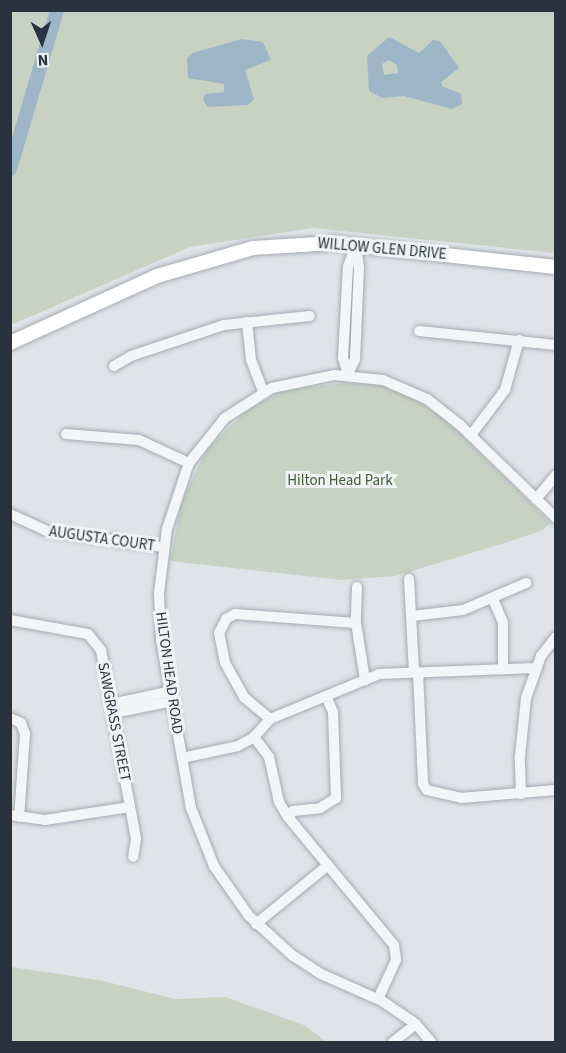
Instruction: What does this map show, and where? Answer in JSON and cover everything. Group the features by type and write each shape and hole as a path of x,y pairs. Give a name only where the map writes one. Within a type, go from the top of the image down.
{"main road":[{"name":"WILLOW GLEN DRIVE","path":"10,343 129,287 215,257 278,245 356,244 555,267"}],"street":[{"path":"348,374 343,358 348,267 356,244"},
{"path":"114,366 130,356 220,326 310,316"},
{"path":"247,322 251,360 263,392"},
{"path":"419,330 555,345"},
{"path":"471,435 504,390 519,340"},
{"name":"HILTON HEAD ROAD","path":"431,1042 416,1024 378,999 321,974 292,956 256,924 225,887 214,866 191,808 161,639 159,593 163,547 175,498 189,463 218,425 263,392 304,378 348,374 377,378 413,391 471,435 555,518"},
{"path":"66,434 139,440 189,463"},
{"path":"536,499 555,476"},
{"name":"AUGUSTA COURT","path":"10,514 47,531 163,547"},
{"path":"409,579 423,784 427,790 461,798 555,790"},
{"path":"412,616 463,610 526,583"},
{"path":"357,587 356,623 365,680"},
{"path":"493,599 503,623 503,669"},
{"path":"270,719 244,697 225,663 219,633 226,619 235,614 356,623"},
{"name":"SAWGRASS STREET","path":"10,620 87,634 96,640 112,708 130,807 135,839 133,856"},
{"path":"521,794 525,710 535,668 555,637"},
{"path":"183,758 238,746 254,737 270,719 379,674 535,668"},
{"path":"112,708 172,696"},
{"path":"288,817 297,810 327,806 336,798 333,712 326,696"},
{"path":"10,717 21,723 25,734 15,816 81,817 130,807"},
{"path":"254,737 269,757 279,802 288,817 394,945 396,960 378,999"},
{"path":"256,924 328,865"},
{"path":"393,1042 416,1024"}],"green space":[{"path":"10,11 555,11 555,253 313,228 190,247 11,325"},
{"name":"Hilton Head Park","path":"345,383 382,385 410,396 447,420 550,523 543,530 508,542 395,576 342,580 170,561 182,500 207,449 245,412 283,390"},
{"path":"11,967 99,980 175,999 225,997 304,1025 327,1042 11,1042"}],"water":[{"path":"389,37 419,53 433,40 440,41 459,68 441,82 442,86 461,94 462,104 452,109 404,96 382,98 369,91 367,56","holes":["389,60 397,65 398,73 384,75 382,64"]},
{"path":"242,39 263,42 271,60 245,70 254,99 248,105 207,107 203,99 205,94 224,92 224,84 188,78 187,58 192,53"}],"waterway":[{"path":"10,169 57,10"}]}
